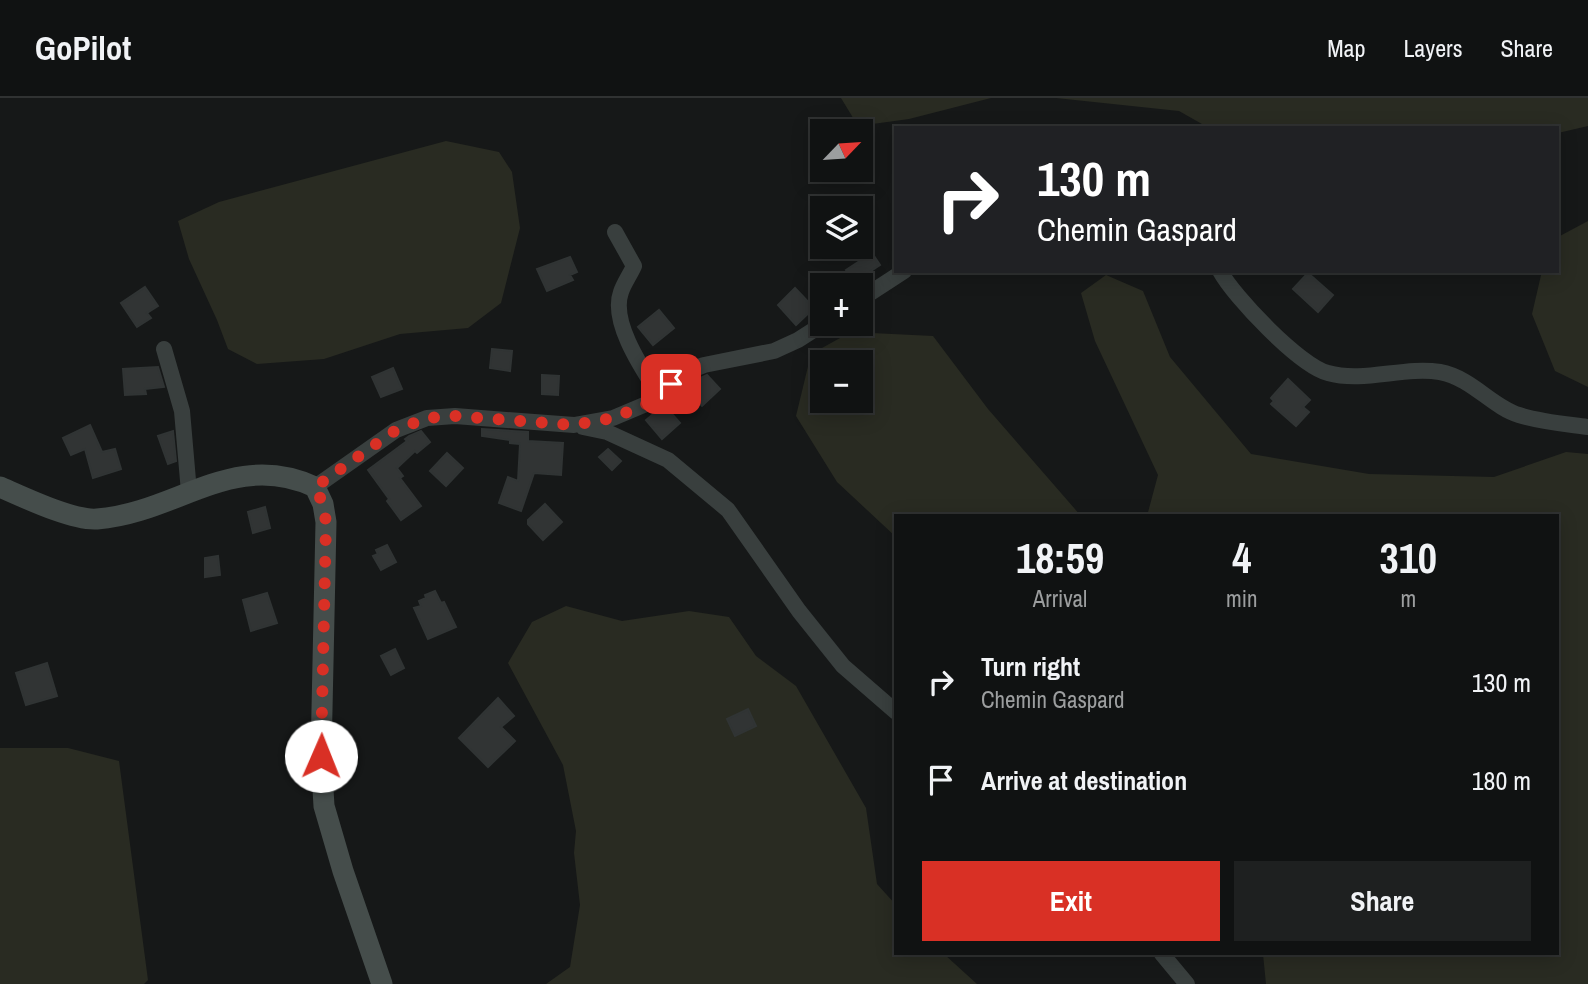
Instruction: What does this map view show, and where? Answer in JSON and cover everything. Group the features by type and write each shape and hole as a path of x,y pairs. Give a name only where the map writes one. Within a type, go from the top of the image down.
{"main road":[{"path":"0,487 41,506 94,519 135,512 240,476 269,474 294,477 315,487 323,504 326,522 321,756 324,806 382,984"}],"street":[{"path":"615,232 634,266 621,292 618,304 620,317 635,356 659,395"},
{"path":"873,291 901,273"},
{"path":"1222,273 1244,303 1301,358 1327,373 1349,375 1439,372 1461,379 1518,415 1588,428"},
{"path":"574,425 613,418 651,402 684,373 704,365 774,351 810,332"},
{"path":"164,349 182,411 189,492"},
{"path":"315,487 396,430 427,418 455,416 574,425 607,432 668,460 728,510 799,611 843,666 894,710"},
{"path":"1163,955 1187,984"}],"shaded area":[{"path":"841,98 991,98 909,119 873,124 873,119 854,119"},
{"path":"1056,98 1588,98 1588,126 1559,133 1559,126 1205,126 1179,111"},
{"path":"446,141 499,152 512,172 520,228 501,303 468,328 400,334 324,359 257,364 228,349 189,259 178,221 219,202"},
{"path":"1588,221 1588,387 1555,371 1532,314 1542,273 1559,273 1559,236"},
{"path":"1106,275 1143,291 1170,357 1251,454 1369,474 1494,477 1566,452 1588,454 1588,984 1266,984 1263,955 1559,955 1559,514 1148,514 1158,475 1095,341 1081,293"},
{"path":"873,333 933,336 988,409 1079,514 894,514 894,535 837,482 796,416 810,358 810,413 873,413 873,350 818,350 844,336 873,336"},
{"path":"566,606 622,621 689,611 729,617 756,656 796,686 866,808 877,884 894,903 894,955 945,955 977,984 546,984 570,967 580,905 574,853 576,831 563,765 508,663 532,622"},
{"path":"0,748 68,748 119,761 148,980 144,984 0,984"}],"building":[{"path":"873,254 880,265 868,273 848,273 846,270 863,259 873,259"},
{"path":"570,257 577,272 570,275 573,280 547,291 537,269"},
{"path":"1308,273 1333,295 1318,312 1293,289"},
{"path":"145,287 158,306 147,313 151,318 137,327 121,303"},
{"path":"795,288 810,304 810,312 796,325 778,305"},
{"path":"659,310 674,328 653,345 638,327"},
{"path":"492,349 512,351 510,371 490,368"},
{"path":"158,367 164,387 145,389 146,394 125,395 123,369"},
{"path":"393,368 402,389 381,397 372,377"},
{"path":"542,375 559,376 558,395 542,394"},
{"path":"707,375 720,389 702,406 686,391 698,379"},
{"path":"1288,379 1310,400 1303,407 1309,412 1296,426 1271,404 1274,401 1271,398"},
{"path":"664,405 680,423 662,439 646,420"},
{"path":"90,425 102,452 115,449 121,469 93,478 85,449 71,455 63,438"},
{"path":"482,429 528,432 528,441 563,443 561,475 534,473 521,511 499,503 508,477 518,481 520,444 482,436"},
{"path":"173,431 176,461 168,464 158,436"},
{"path":"421,431 430,442 417,453 415,451 397,468 403,476 400,478 421,506 401,520 368,470 407,441 405,439 409,436"},
{"path":"608,449 621,461 612,470 599,457"},
{"path":"447,453 463,468 446,486 430,471"},
{"path":"545,504 562,522 543,540 528,524 528,520"},
{"path":"265,507 270,528 253,533 248,512"},
{"path":"387,545 396,562 381,570 373,556 378,554 376,550"},
{"path":"218,556 220,575 205,577 205,558"},
{"path":"435,591 441,603 444,602 456,627 428,639 414,608 421,606 419,601 426,598 425,595"},
{"path":"267,593 277,623 251,631 243,600"},
{"path":"395,649 404,668 391,675 381,656"},
{"path":"47,663 57,696 26,705 16,673"},
{"path":"498,698 514,716 501,727 515,741 488,767 459,738"},
{"path":"748,709 756,726 735,736 727,719"}],"route":[{"path":"321,756 326,522 323,504 315,487 396,430 427,418 455,416 574,425 613,418 651,402 671,384"}]}
